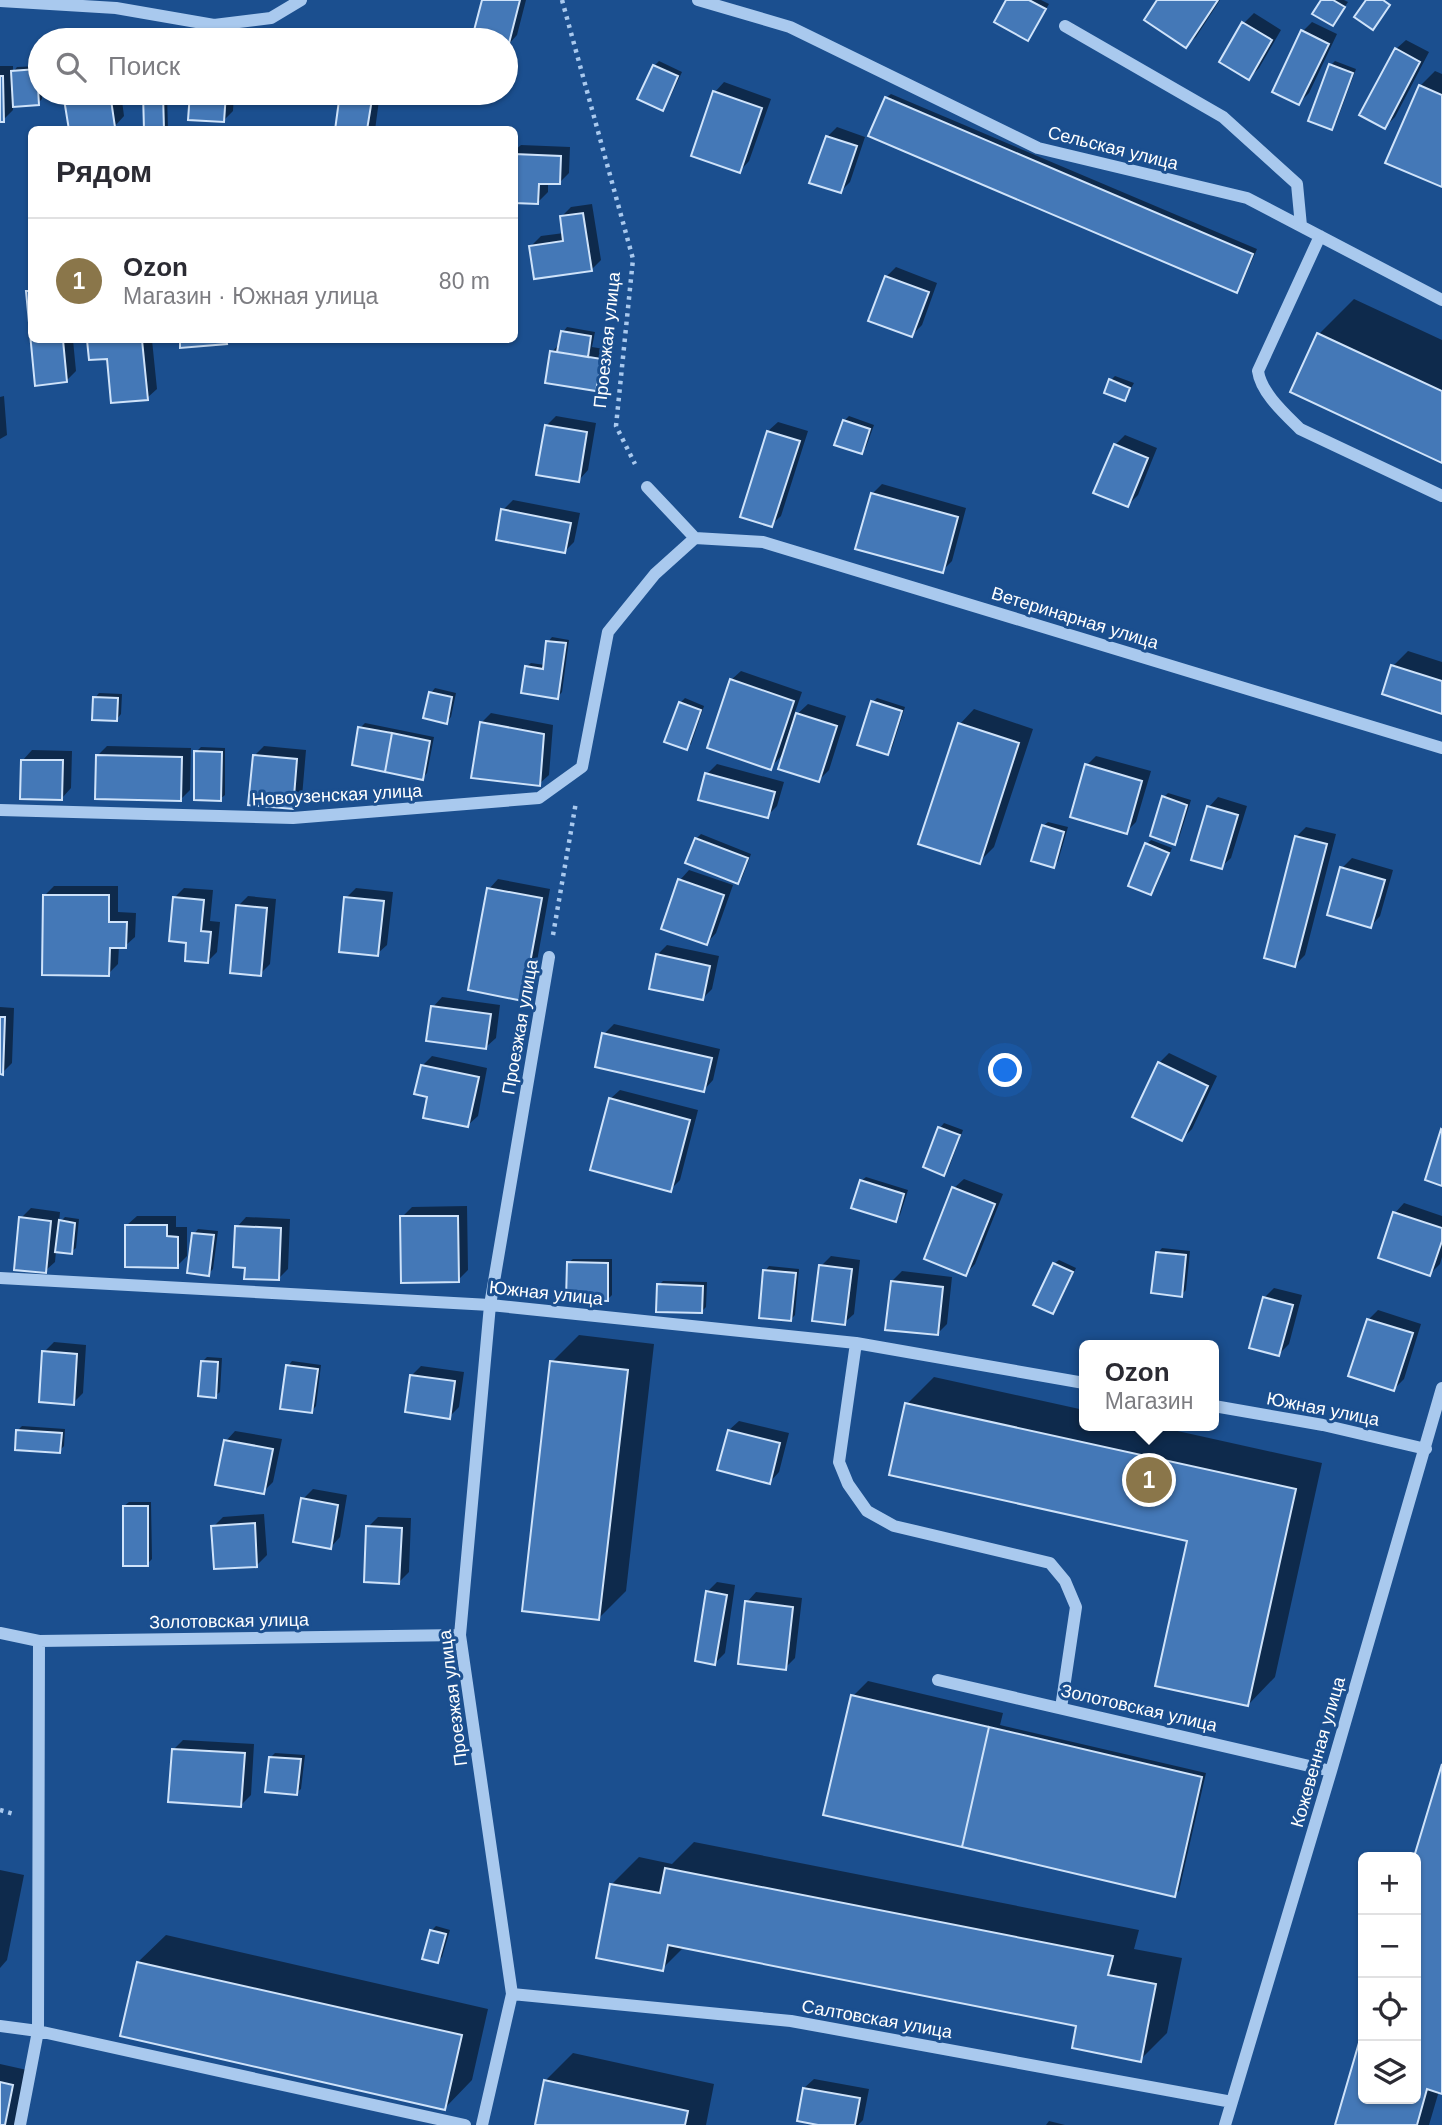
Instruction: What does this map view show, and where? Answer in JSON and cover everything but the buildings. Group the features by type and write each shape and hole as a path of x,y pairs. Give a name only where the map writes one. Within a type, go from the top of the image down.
{"street":[{"path":"0,1 116,8 214,25 271,19 300,0"},
{"name":"Сельская улица","path":"698,0 790,27 1038,148 1247,198 1442,300"},
{"path":"1065,26 1223,117 1297,184 1301,226"},
{"path":"1320,236 1258,371 1259,380 1300,429 1442,496"},
{"path":"582,767 608,632 655,574 695,538 647,487"},
{"name":"Ветеринарная улица","path":"695,538 763,542 1442,748"},
{"name":"Новоузенская улица","path":"0,810 293,818 321,816 539,798 582,767"},
{"name":"Проезжая улица","path":"482,2125 513,1994 460,1636 490,1305 549,957"},
{"name":"Южная улица","path":"0,1279 490,1305 856,1343 1079,1382"},
{"path":"856,1343 839,1462 848,1484 867,1511 894,1525 1050,1563 1065,1581 1076,1607 1061,1708"},
{"name":"Кожевенная улица","path":"1225,2125 1442,1388"},
{"name":"Южная улица","path":"1219,1407 1322,1425 1426,1449"},
{"name":"Золотовская улица","path":"0,1633 39,1641 460,1636"},
{"path":"20,2125 38,2031 39,1641"},
{"name":"Золотовская улица","path":"937,1680 1331,1771"},
{"name":"Салтовская улица","path":"513,1994 790,2021 1232,2102"},
{"path":"0,2026 38,2031 465,2125"}],"path":[{"name":"Проезжая улица","path":"562,0 633,259 616,426 647,487"},
{"name":"Проезжая улица","path":"549,957 582,767"}],"place":[{"name":"Ozon","path":"1149,1480"}]}
